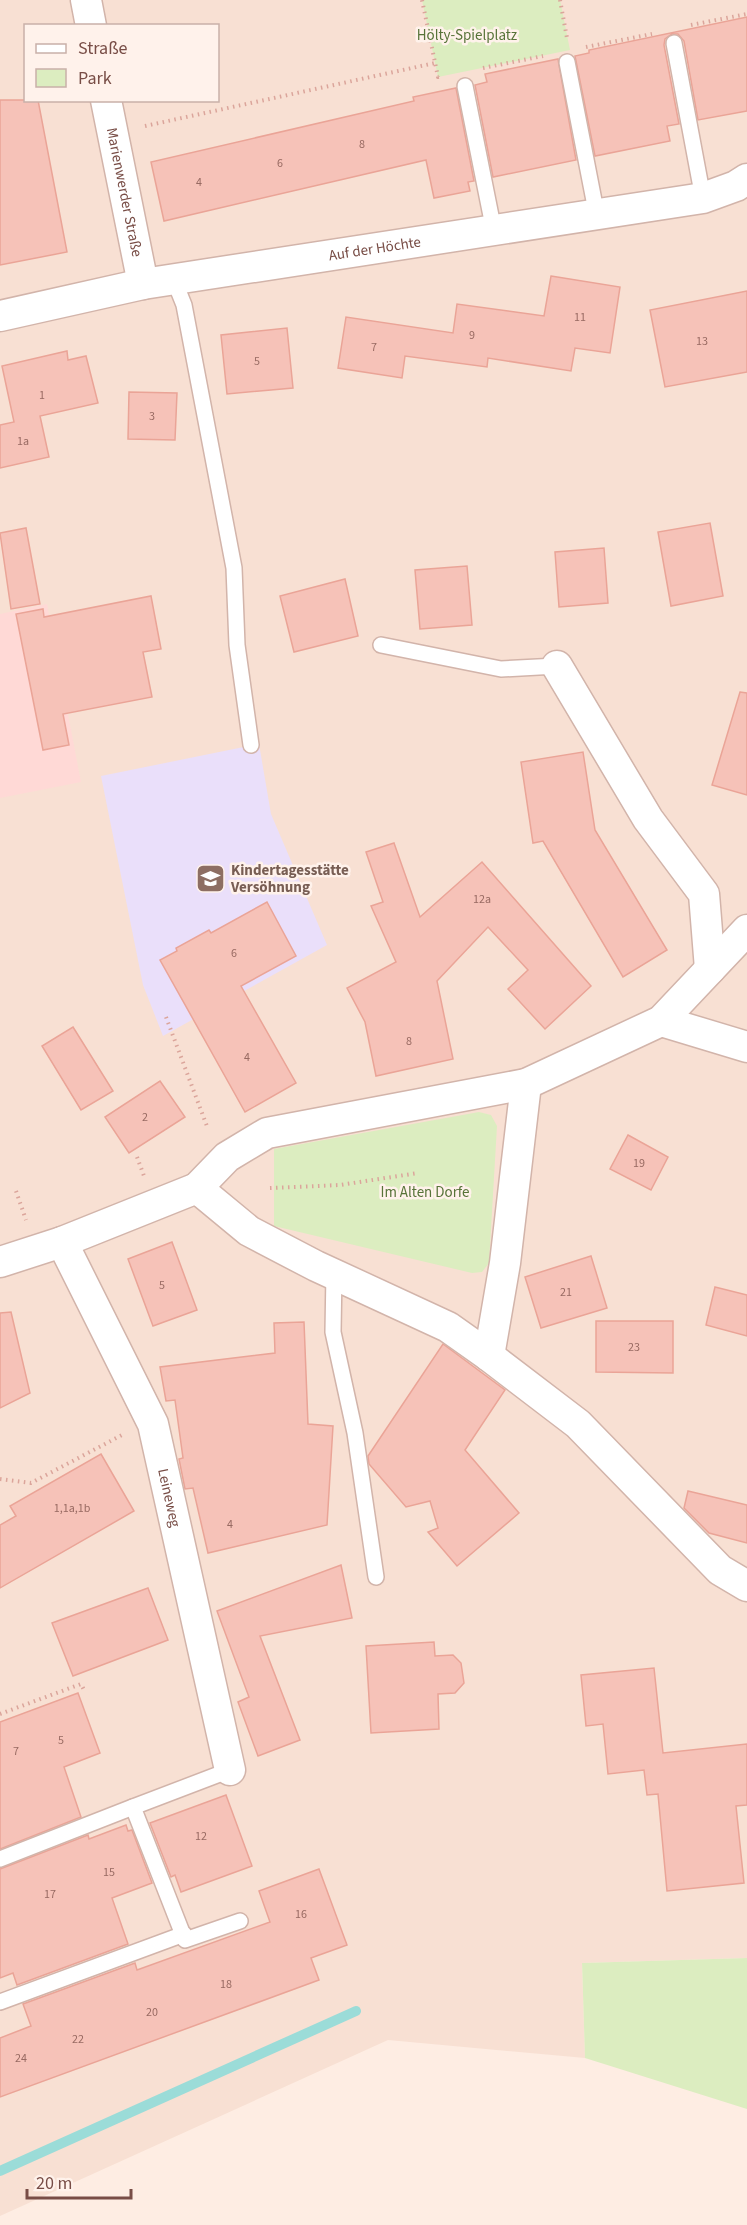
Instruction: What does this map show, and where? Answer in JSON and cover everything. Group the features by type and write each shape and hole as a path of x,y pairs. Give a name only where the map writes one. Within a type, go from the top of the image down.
{"street":[{"path":"86,0 91,24"},
{"name":"Marienwerder Straße","path":"106,102 143,284"},
{"name":"Auf der Höchte","path":"0,316 143,284 703,198 736,186 747,179"},
{"path":"557,666 648,819 704,894 710,969"},
{"path":"0,1262 63,1242 197,1188 227,1157 267,1133 526,1084 661,1021 747,930"},
{"path":"661,1021 747,1047"},
{"path":"489,1356 505,1263 526,1084"},
{"path":"197,1188 249,1231 448,1327 489,1356 578,1424 720,1570 747,1586"},
{"name":"Leineweg","path":"63,1242 153,1424 230,1770"}],"lane":[{"path":"674,43 703,198"},
{"path":"568,56 597,216"},
{"path":"465,86 494,231"},
{"path":"174,280 184,305 234,568 237,645 251,746"},
{"path":"381,645 501,669 557,666"},
{"path":"333,1272 333,1332 355,1433 376,1577"},
{"path":"0,1859 230,1770"},
{"path":"133,1807 186,1940 240,1921"},
{"path":"0,2002 184,1934"}],"path":[{"path":"422,0 438,77 449,75"},
{"path":"471,70 568,56 560,0"},
{"path":"112,133 435,63"},
{"path":"166,1017 208,1129"},
{"path":"270,1188 340,1185 418,1173"},
{"path":"0,1479 31,1483 127,1432"},
{"path":"0,1714 81,1684 85,1692"}],"shaded area":[{"path":"0,0 747,0 747,1958 582,1963 585,2058 388,2040 0,2216"},
{"path":"47,604 81,782 0,798 0,614"},
{"name":"Kindertagesstätte Versöhnung","path":"259,744 271,814 327,945 163,1036 143,985 101,776"}],"green space":[{"name":"Hölty-Spielplatz","path":"422,0 560,0 570,50 438,77"},
{"name":"Im Alten Dorfe","path":"479,1112 491,1115 497,1126 489,1263 482,1272 472,1273 274,1226 274,1149"},
{"path":"747,1958 747,2109 585,2058 582,1963"}],"building":[{"path":"747,17 747,111 698,120 684,41 678,34 672,34 665,39 664,45 679,124 667,126 670,141 595,156 575,56 589,53 589,50"},
{"path":"558,59 576,160 493,177 475,85 487,82 485,74"},
{"path":"456,88 474,181 468,182 470,191 434,198 426,160 164,221 151,162 414,101 413,97"},
{"path":"0,100 38,102 67,252 0,265"},
{"path":"551,276 620,287 610,353 575,348 571,371 488,358 487,367 405,356 402,378 338,368 346,317 453,333 457,304 544,316"},
{"path":"747,291 747,372 665,387 650,310"},
{"path":"287,328 293,388 227,394 221,335"},
{"path":"67,351 68,360 86,356 98,403 40,416 49,457 0,468 0,425 14,422 2,366"},
{"path":"129,392 177,393 175,440 128,439"},
{"path":"710,523 723,596 671,606 658,532"},
{"path":"26,528 40,604 11,609 0,533"},
{"path":"604,548 608,603 559,607 555,552"},
{"path":"467,566 472,625 420,629 415,570"},
{"path":"345,579 358,636 294,652 280,596"},
{"path":"151,596 161,649 143,652 152,697 63,714 69,745 43,750 16,614 43,609 44,617"},
{"path":"740,692 747,693 747,795 712,785"},
{"path":"583,752 595,830 667,950 623,977 543,841 533,843 521,762"},
{"path":"394,843 420,917 482,862 591,986 545,1029 508,989 528,970 488,927 437,981 453,1059 376,1076 365,1022 347,988 396,962 371,906 383,902 366,852"},
{"path":"267,902 296,956 241,986 296,1083 245,1112 160,960 177,951 176,948 209,930 211,933"},
{"path":"73,1027 113,1091 81,1110 42,1046"},
{"path":"160,1081 185,1117 129,1153 105,1117"},
{"path":"628,1135 668,1157 651,1190 610,1169"},
{"path":"172,1242 197,1310 153,1326 128,1259"},
{"path":"591,1256 607,1308 541,1328 525,1277"},
{"path":"715,1287 747,1295 747,1336 706,1325"},
{"path":"11,1312 30,1393 0,1408 0,1313"},
{"path":"596,1321 673,1321 673,1373 596,1372"},
{"path":"304,1322 308,1424 333,1426 327,1525 208,1553 193,1488 185,1489 179,1459 183,1458 175,1400 166,1401 160,1367 275,1353 274,1323"},
{"path":"443,1344 505,1390 465,1450 519,1513 457,1566 428,1532 438,1528 430,1501 406,1507 369,1464 368,1456"},
{"path":"101,1454 134,1511 0,1588 0,1525 16,1516 10,1506"},
{"path":"688,1491 747,1505 747,1543 709,1533 684,1508"},
{"path":"341,1565 352,1618 260,1636 300,1740 258,1756 238,1702 249,1697 217,1611"},
{"path":"148,1588 168,1640 73,1676 52,1623"},
{"path":"434,1642 435,1656 453,1655 461,1663 464,1683 455,1693 438,1694 439,1729 371,1733 366,1646"},
{"path":"654,1668 663,1753 747,1744 747,1805 736,1806 744,1883 667,1891 658,1794 647,1795 644,1770 608,1774 603,1724 586,1726 581,1675"},
{"path":"78,1693 100,1753 64,1767 81,1817 0,1849 0,1722"},
{"path":"226,1795 252,1866 181,1892 175,1875 171,1877 150,1823"},
{"path":"126,1825 128,1831 132,1830 152,1883 112,1898 128,1944 17,1985 13,1973 0,1978 0,1869 88,1835 89,1839"},
{"path":"319,1869 347,1945 311,1958 319,1980 0,2097 0,2038 31,2026 23,2004 135,1963 137,1970 270,1922 259,1891"}],"waterway":[{"path":"0,2171 356,2011"}],"place":[{"name":"Kindertagesstätte Versöhnung","path":"210,879"}]}
